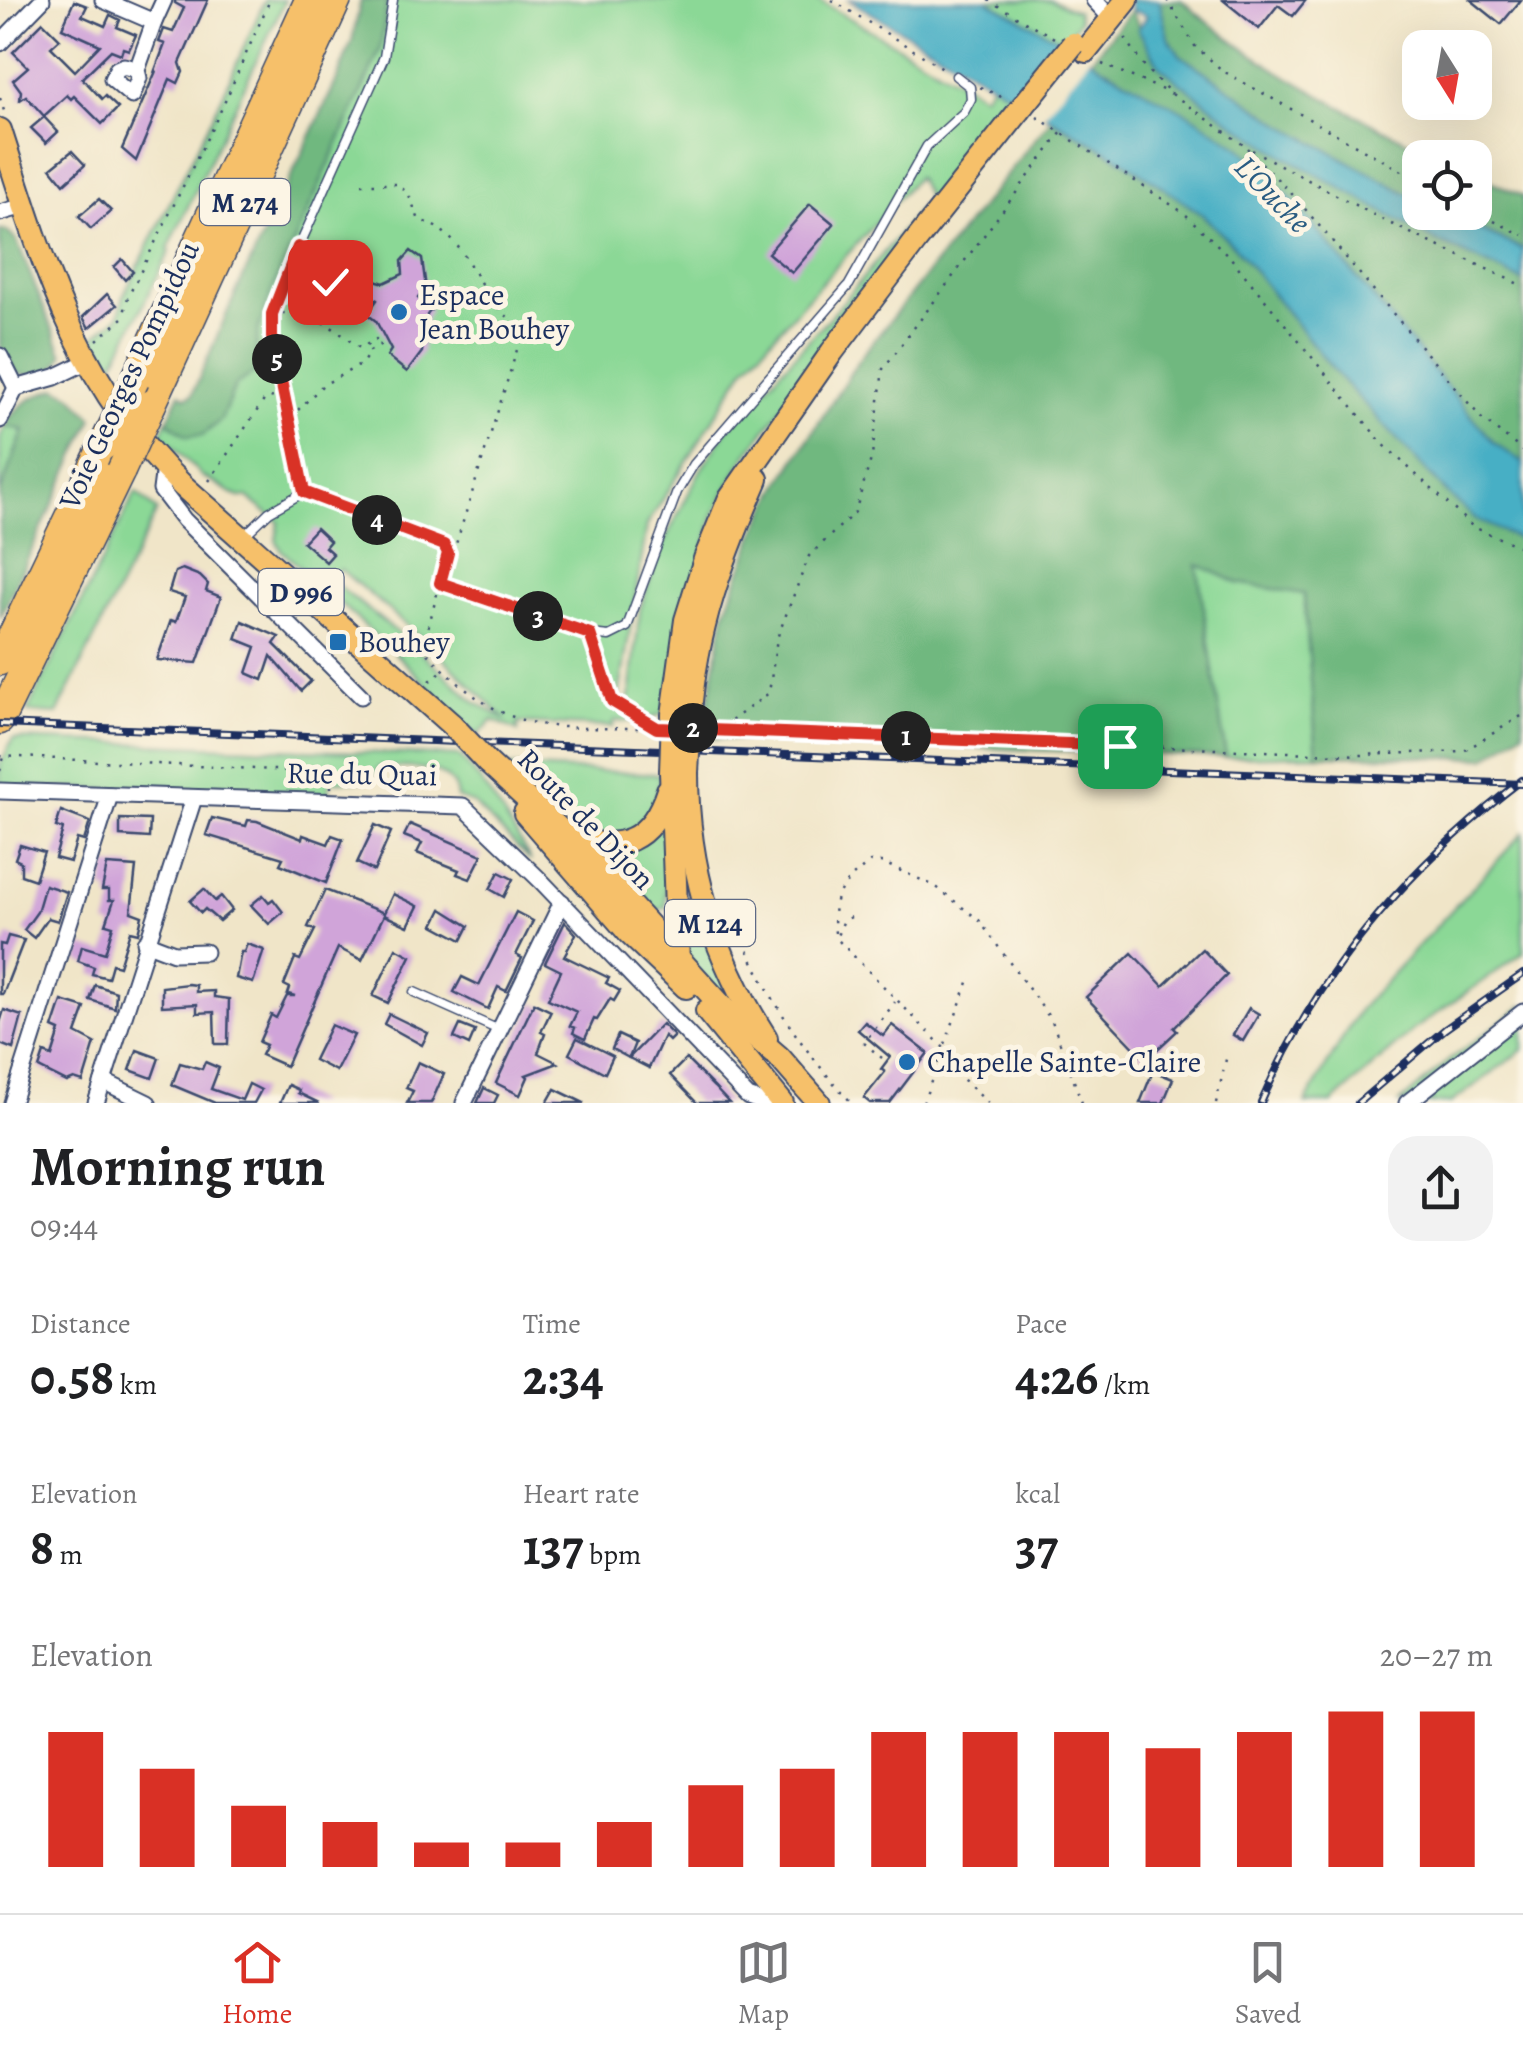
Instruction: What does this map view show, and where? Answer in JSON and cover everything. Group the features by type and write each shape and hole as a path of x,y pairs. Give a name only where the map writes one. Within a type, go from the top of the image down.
{"highway":[{"name":"Voie Georges Pompidou","path":"0,661 310,0"},
{"name":"Voie Georges Pompidou","path":"1,718 121,471 337,0"}],"main road":[{"name":"M 124","path":"679,968 675,907 680,651 705,559 730,500 916,240 1080,48 1103,7 1127,0"},
{"name":"Route de Dijon","path":"0,130 51,285 86,362 104,392 164,468 452,725 568,837 642,919 781,1102"},
{"name":"Route de Dijon","path":"488,762 508,793 629,933 679,968 779,1057 819,1103"},
{"name":"M 124","path":"568,837 604,846 637,837 662,810 679,772"},
{"name":"M 124","path":"679,772 693,858 719,948 734,982 779,1057"},
{"name":"Route de Dijon","path":"605,905 642,919 667,914 685,888 693,858"}],"street":[{"path":"0,44 42,0"},
{"path":"103,0 154,22"},
{"path":"137,70 164,0"},
{"path":"0,213 24,206"},
{"path":"0,356 16,388"},
{"path":"0,420 16,388 55,377 86,362"},
{"path":"164,468 160,490 184,520 362,696"},
{"name":"Rue du Quai","path":"0,790 457,804 469,808 748,1097 781,1102"},
{"path":"12,1103 110,794"},
{"path":"96,1103 194,798"},
{"path":"464,1103 562,902"},
{"path":"146,942 174,954 205,952"},
{"path":"1407,1103 1523,1012"},
{"path":"103,1081 148,1103"}],"lane":[{"path":"304,492 272,337 272,314 384,57 393,0"},
{"path":"304,492 444,545 448,553 440,583 590,634 609,636 627,627 677,492 714,437 849,285 927,146 964,112 971,98 970,86 956,76"},
{"path":"242,538 269,512 304,492"},
{"path":"414,992 500,1030"}],"path":[{"path":"86,362 88,346 123,318 128,297 222,108 270,0"},
{"path":"832,0 956,76 1062,132 1184,213 1230,258 1382,443 1474,528 1523,548"},
{"path":"1167,0 1195,46 1223,71 1402,172"},
{"path":"1172,94 1247,148 1385,221 1523,286"},
{"path":"722,728 768,693 777,638 809,556 855,512 872,456 883,369 1062,132"},
{"path":"1247,148 1295,197 1482,419 1523,452"},
{"path":"362,184 398,184 410,195 419,220 452,237 491,299 522,334 460,541 448,553"},
{"path":"1492,220 1523,235"},
{"path":"298,247 326,262 325,269 336,292 364,309 368,305"},
{"path":"272,314 302,313 318,318 361,348 376,339 381,344 370,351 362,364 323,385 289,418"},
{"path":"202,490 265,399 284,394"},
{"path":"440,583 423,648 481,703 513,719 548,727 681,721"},
{"path":"590,634 612,701 722,728 1360,755 1464,751 1523,716"},
{"path":"423,688 444,669"},
{"path":"0,772 2,756 294,771 320,776 331,784 330,801"},
{"path":"944,1048 835,934 833,908 842,884 870,862 881,862 935,886 979,920 1052,1021 1082,1103"},
{"path":"835,934 844,920 851,917"},
{"path":"922,1103 970,976"},
{"path":"882,1058 864,1043 896,1001"},
{"path":"1216,1103 1228,1055"},
{"path":"940,1057 988,1103"}],"green space":[{"path":"265,0 285,0 113,365 93,338 119,316 124,295 218,106"},
{"path":"361,0 388,0 380,50 272,291 258,331 256,350 261,369 236,384 221,420 203,435 187,436 167,421 180,393 192,395 335,84 352,41"},
{"path":"386,0 818,0 983,95 992,84 1020,100 848,317 741,463 713,517 664,713 644,721 614,721 613,727 518,723 518,731 493,720 477,736 399,657 281,550 276,540 279,522 247,497 239,497 202,476 161,434 167,421 187,435","holes":["917,177 928,199 844,301 726,431 700,471 661,548 640,609 630,697 617,708 647,525 745,368","340,569 430,645 506,720 475,702 407,640 330,580"]},
{"path":"986,0 1050,0 1077,11 1079,20 1065,42"},
{"path":"1181,0 1272,67 1406,140 1402,140 1402,191 1283,125 1180,55 1168,37 1159,1"},
{"path":"1131,10 1160,67 1286,157 1402,222 1402,230 1416,230 1523,281 1523,463 1494,443 1294,202 1240,147 1091,60"},
{"path":"1051,119 1124,161 1203,215 1235,247 1336,373 1447,493 1523,541 1523,731 1486,758 1317,755 1304,594 1238,583 1197,564 1226,757 702,738 725,612 758,526 779,485 860,358"},
{"path":"1492,182 1523,196 1523,249 1480,230 1492,230"},
{"path":"0,230 17,241 63,355 56,366 44,373 16,373 0,345"},
{"path":"57,388 71,395 93,418 0,618 0,493 24,430 5,426 26,402"},
{"path":"5,426 24,429 0,493 0,438"},
{"path":"136,492 157,511 57,714 27,712"},
{"path":"1196,563 1238,583 1304,593 1317,755 1226,757"},
{"path":"13,739 459,756 489,793 531,861 474,804 457,798 447,778 427,769 379,767 369,781 330,781 328,797 0,786 0,764"},
{"path":"505,767 660,774 650,811 622,837 580,829 539,801"},
{"path":"664,814 666,907 651,913 589,853"},
{"path":"1523,833 1523,953 1413,1030 1332,1103 1305,1103 1359,1010"},
{"path":"692,889 745,1019 683,957 683,906"},
{"path":"1523,1006 1523,1050 1451,1103 1400,1103 1453,1057"}],"water":[{"name":"L'Ouche","path":"849,0 986,0 1072,46 1240,147 1294,202 1494,443 1523,463 1523,541 1476,519 1447,493 1336,373 1235,247 1203,215 1124,161"},
{"path":"1128,0 1159,0 1168,37 1180,55 1283,125 1402,191 1402,222 1286,157 1230,121 1160,67 1138,29 1147,16 1131,10"},
{"path":"1416,230 1480,230 1523,249 1523,281"}],"pier":[{"path":"1066,40 1092,55 1041,119 1017,104"}],"building":[{"path":"175,0 208,0 180,63 183,72 178,83 170,79 136,161 122,149 156,71 165,44 159,42 164,29 173,32 184,8"},
{"path":"1223,0 1306,0 1293,16 1278,5 1259,29"},
{"path":"1471,0 1521,0 1501,24"},
{"path":"74,1 87,6 82,16 105,26 110,15 120,20 117,27 136,35 129,50 123,48 121,54 111,50 82,78 102,99 105,96 118,108 102,124 74,96 71,99 67,95 44,116 26,96 20,100 21,91 13,80 28,67 13,52 43,22 60,39 51,47 75,71 100,45 62,28"},
{"path":"44,117 58,132 46,143 31,128"},
{"path":"72,151 85,165 64,184 51,168"},
{"path":"99,199 111,211 91,229 79,216"},
{"path":"810,204 834,224 792,273 768,253"},
{"name":"Espace Jean Bouhey","path":"411,251 422,259 426,288 418,298 431,310 422,352 407,372 387,356 391,350 376,321 367,314 377,300 366,292 375,280 384,283 403,274 402,261"},
{"path":"122,259 133,272 125,280 114,267"},
{"path":"107,294 117,305 89,328 83,317"},
{"path":"316,528 330,541 325,547 333,554 326,562 303,542"},
{"path":"182,569 200,576 208,584 206,591 221,597 197,663 157,660 171,620 176,622 185,597 169,592 175,572"},
{"path":"242,621 279,637 274,644 311,681 301,691 271,656 263,680 247,673 256,647 236,639"},
{"path":"61,811 90,822 84,841 77,839 70,862 55,858 63,829 56,827"},
{"path":"212,818 246,826 248,820 257,821 302,839 303,835 328,844 332,835 343,839 326,883 280,864 283,858 206,835"},
{"path":"120,819 150,820 149,838 120,836"},
{"path":"410,824 482,855 470,879 457,874 459,870 417,853 422,843 404,836"},
{"path":"375,825 391,832 374,871 357,863"},
{"path":"20,845 44,852 35,880 21,875 21,862 15,859"},
{"path":"107,865 136,867 131,912 142,916 138,933 130,931 119,966 112,964 108,978 92,974 94,967 78,961 82,946 105,953 113,926 106,924 114,900 109,900 109,890 102,890"},
{"path":"499,872 513,879 504,897 490,889"},
{"path":"45,885 67,892 58,921 48,918 34,938 24,930 37,912"},
{"path":"204,889 215,901 221,896 232,910 219,921 205,909 201,913 190,901"},
{"path":"325,890 384,913 393,894 418,906 408,926 384,915 362,960 338,948 286,1066 261,1055 266,1045 259,1042 271,1015 276,1018 287,996 295,996 288,994 290,988 284,985 295,958 300,960 315,930 308,927"},
{"path":"263,895 269,902 273,899 283,912 269,924 251,905"},
{"path":"442,909 469,926 462,940 434,925"},
{"path":"516,912 533,921 516,955 522,958 506,991 498,987 488,1009 454,992 462,977 479,985"},
{"path":"565,922 576,934 564,956 609,978 606,983 620,991 594,1019 585,1039 573,1033 575,1028 570,1026 577,1012 548,999 561,971 545,963"},
{"path":"8,936 24,940 0,994 0,944 5,945"},
{"path":"247,944 264,950 253,983 236,978 241,952"},
{"path":"396,948 411,956 388,1003 373,996"},
{"path":"1202,949 1227,975 1146,1060 1086,997 1132,953 1163,986"},
{"path":"95,985 116,992 115,1008 90,1000"},
{"path":"196,985 196,992 214,991 214,997 229,999 228,1044 215,1044 214,1012 197,1013 197,1004 162,1006 162,987"},
{"path":"62,1001 85,1008 76,1033 95,1043 83,1082 67,1082 39,1068 44,1053 52,1056 60,1031 53,1028"},
{"path":"534,1003 551,1011 541,1032 545,1034 538,1053 558,1063 526,1075 520,1095 496,1083"},
{"path":"1249,1008 1259,1014 1243,1041 1233,1035"},
{"path":"4,1010 22,1016 13,1049 0,1044"},
{"path":"389,1014 428,1033 422,1045 384,1024"},
{"name":"Chapelle Sainte-Claire","path":"865,1022 883,1036 892,1025 928,1053 890,1103 870,1103 864,1098 885,1072 881,1069 890,1057 858,1030"},
{"path":"662,1024 674,1036 669,1041 664,1036 649,1068 629,1058"},
{"path":"331,1025 354,1035 336,1071 314,1060"},
{"path":"460,1025 475,1031 469,1045 454,1038"},
{"path":"618,1035 635,1043 629,1058 612,1049"},
{"path":"577,1038 613,1056 605,1073 569,1054"},
{"path":"137,1050 159,1058 152,1078 130,1070"},
{"path":"686,1059 729,1103 697,1103 670,1075"},
{"path":"205,1062 219,1068 211,1089 242,1100 249,1084 261,1090 254,1103 215,1103 172,1085 180,1063 202,1069"},
{"path":"418,1062 444,1074 431,1103 407,1103 413,1091 406,1088"},
{"path":"1153,1071 1173,1079 1163,1103 1140,1103"},
{"path":"288,1085 298,1093 319,1103 280,1103"},
{"path":"484,1088 498,1095 494,1103 477,1103"},
{"path":"555,1089 584,1103 547,1103"}],"railway":[{"path":"0,724 1523,784"},
{"path":"1261,1103 1310,1009 1370,925 1441,848 1522,780"},
{"path":"1358,1103 1445,1029 1523,974"}],"place":[{"name":"Espace Jean Bouhey","path":"399,312"},
{"name":"Bouhey","path":"338,642"},
{"name":"Chapelle Sainte-Claire","path":"907,1062"}],"route":[{"path":"330,282 326,262 298,247 272,314 272,337 304,492 444,545 448,553 440,583 590,634 612,701 657,728 1120,746"}]}
